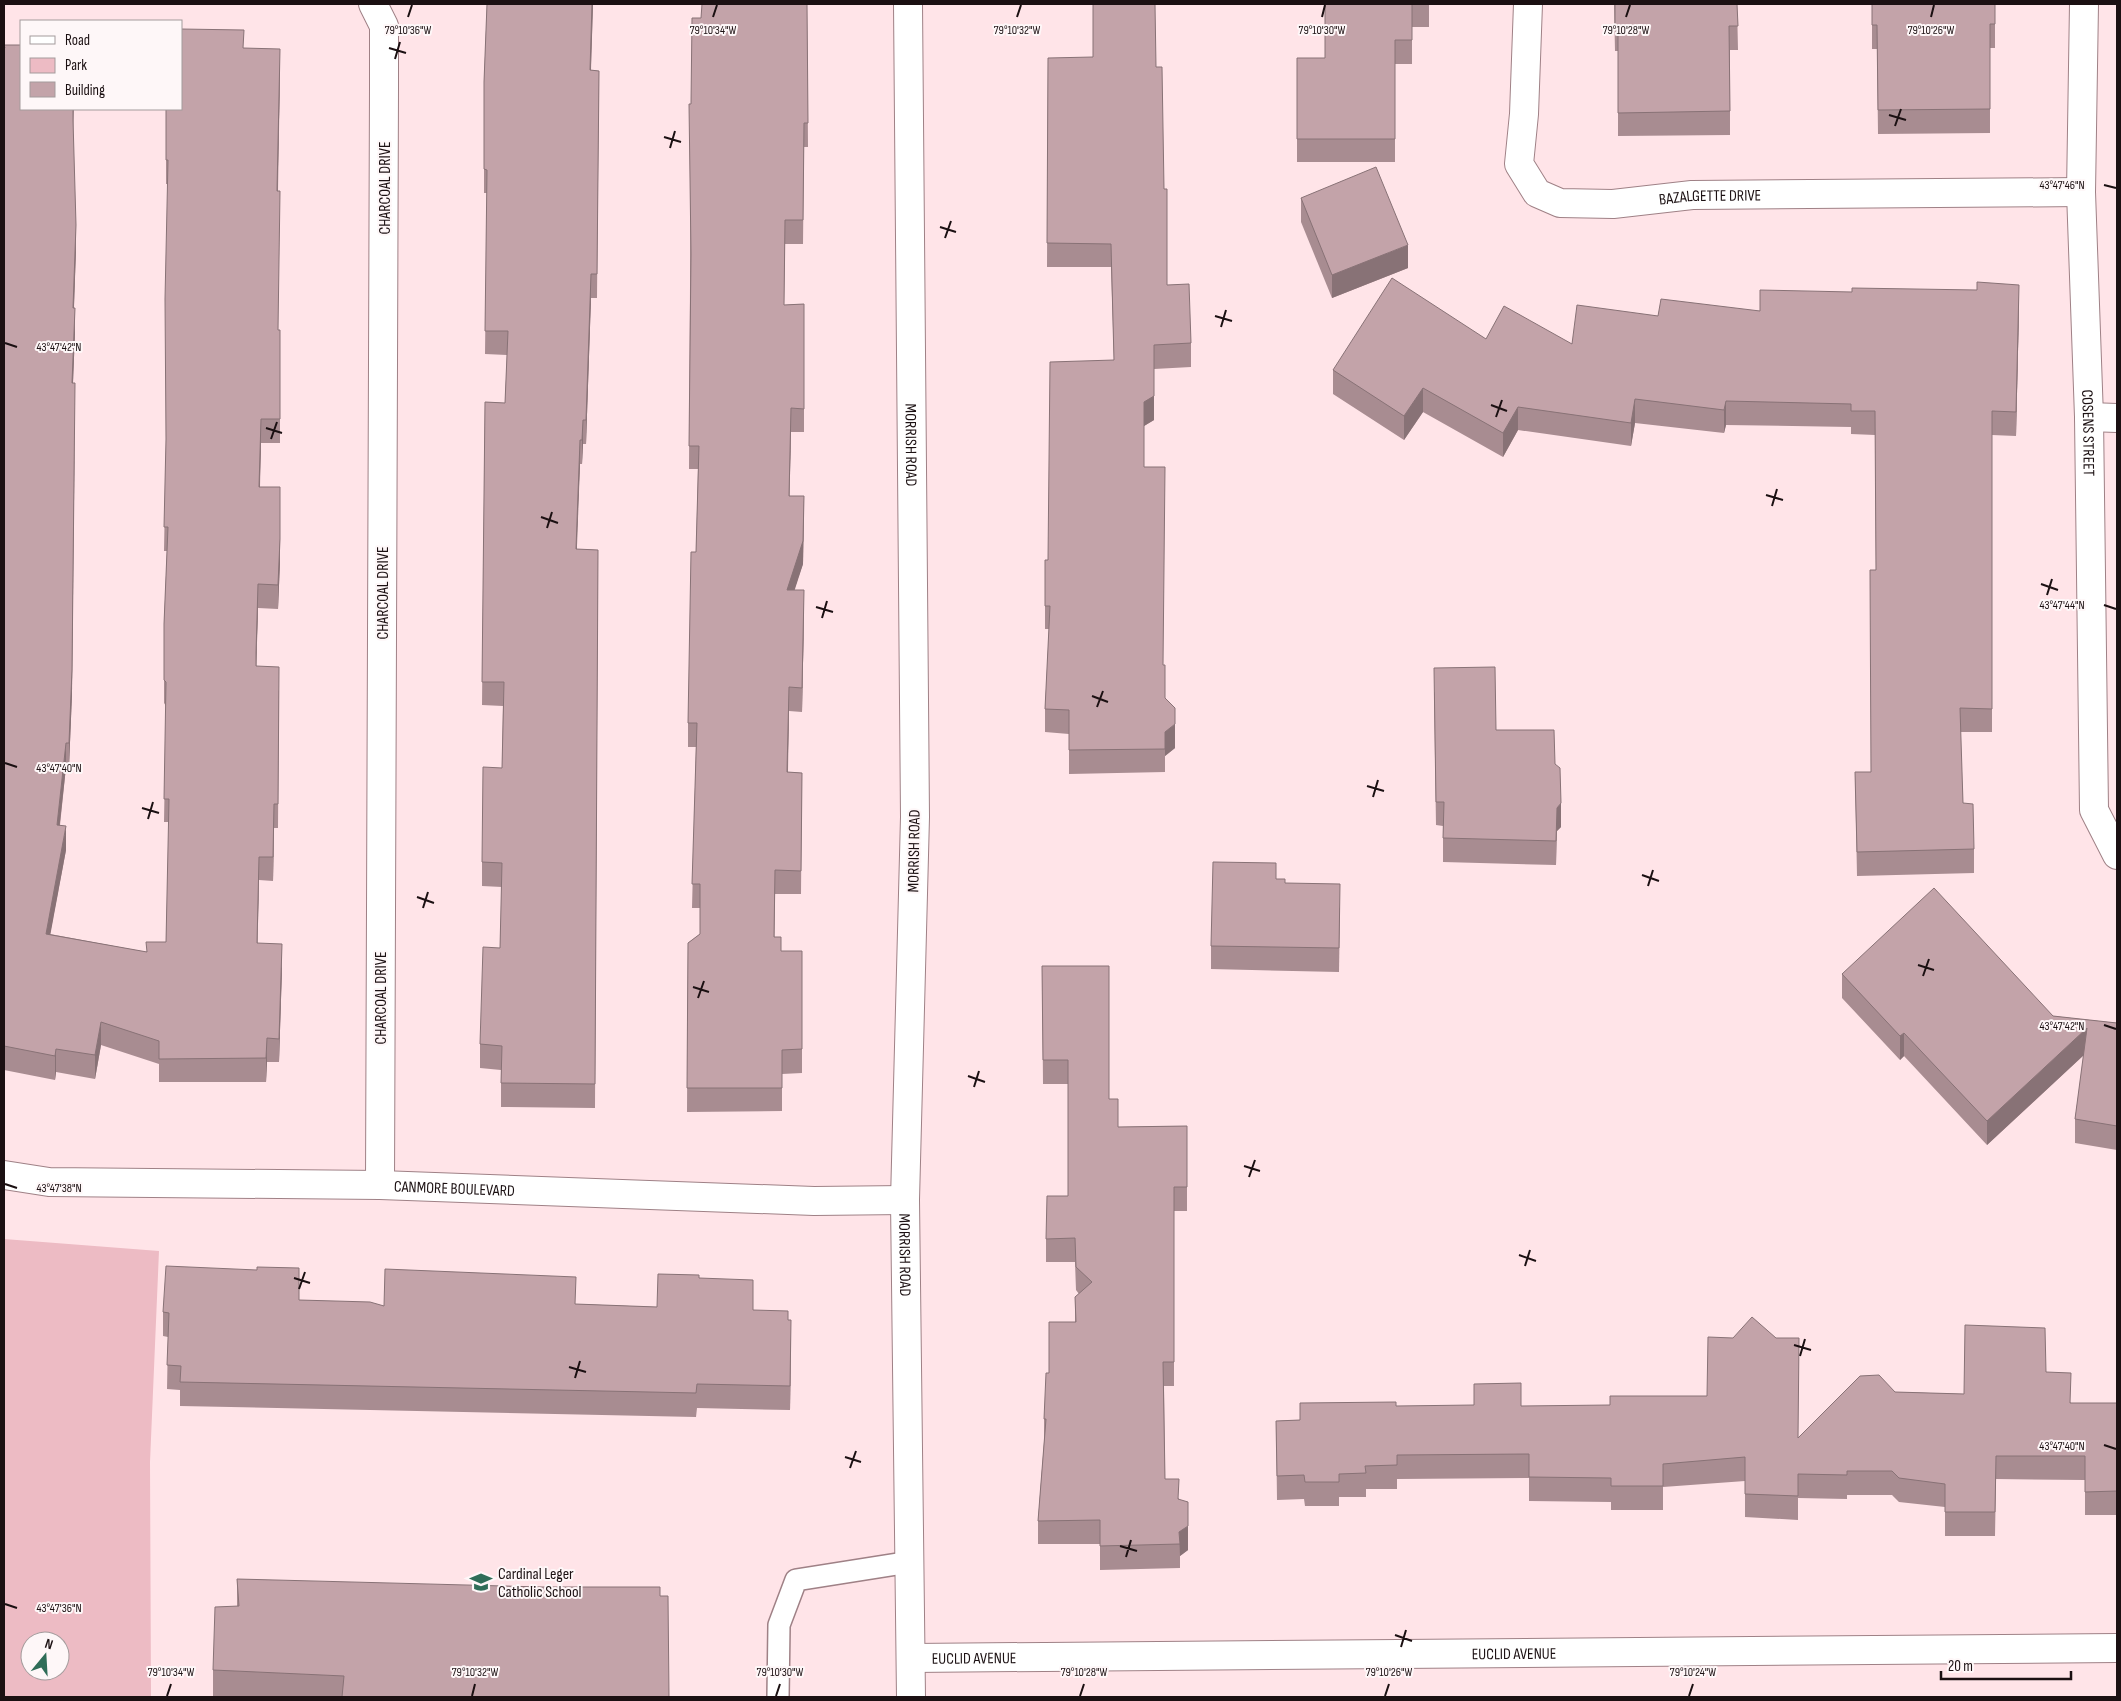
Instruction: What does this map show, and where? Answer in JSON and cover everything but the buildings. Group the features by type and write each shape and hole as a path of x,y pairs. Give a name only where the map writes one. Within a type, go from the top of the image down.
{"street":[{"name":"CHARCOAL DRIVE","path":"373,4 384,26 380,1185"},
{"name":"MORRISH ROAD","path":"908,4 915,817 905,1200 911,1697"},
{"name":"BAZALGETTE DRIVE","path":"1528,4 1524,114 1519,164 1537,193 1560,203 1613,204 1692,195 2081,192"},
{"name":"COSENS STREET","path":"2084,4 2081,192 2089,417 2094,810 2117,855"},
{"path":"2089,417 2117,418"},
{"name":"CANMORE BOULEVARD","path":"4,1175 49,1182 380,1185 814,1201 905,1200"},
{"name":"EUCLID AVENUE","path":"912,1658 2117,1648"}],"lane":[{"path":"778,1697 779,1625 796,1580 910,1562"}],"green space":[{"path":"4,1239 159,1251 150,1462 151,1697 4,1697"}],"place":[{"name":"Cardinal Leger Catholic School","path":"481,1582"}]}
